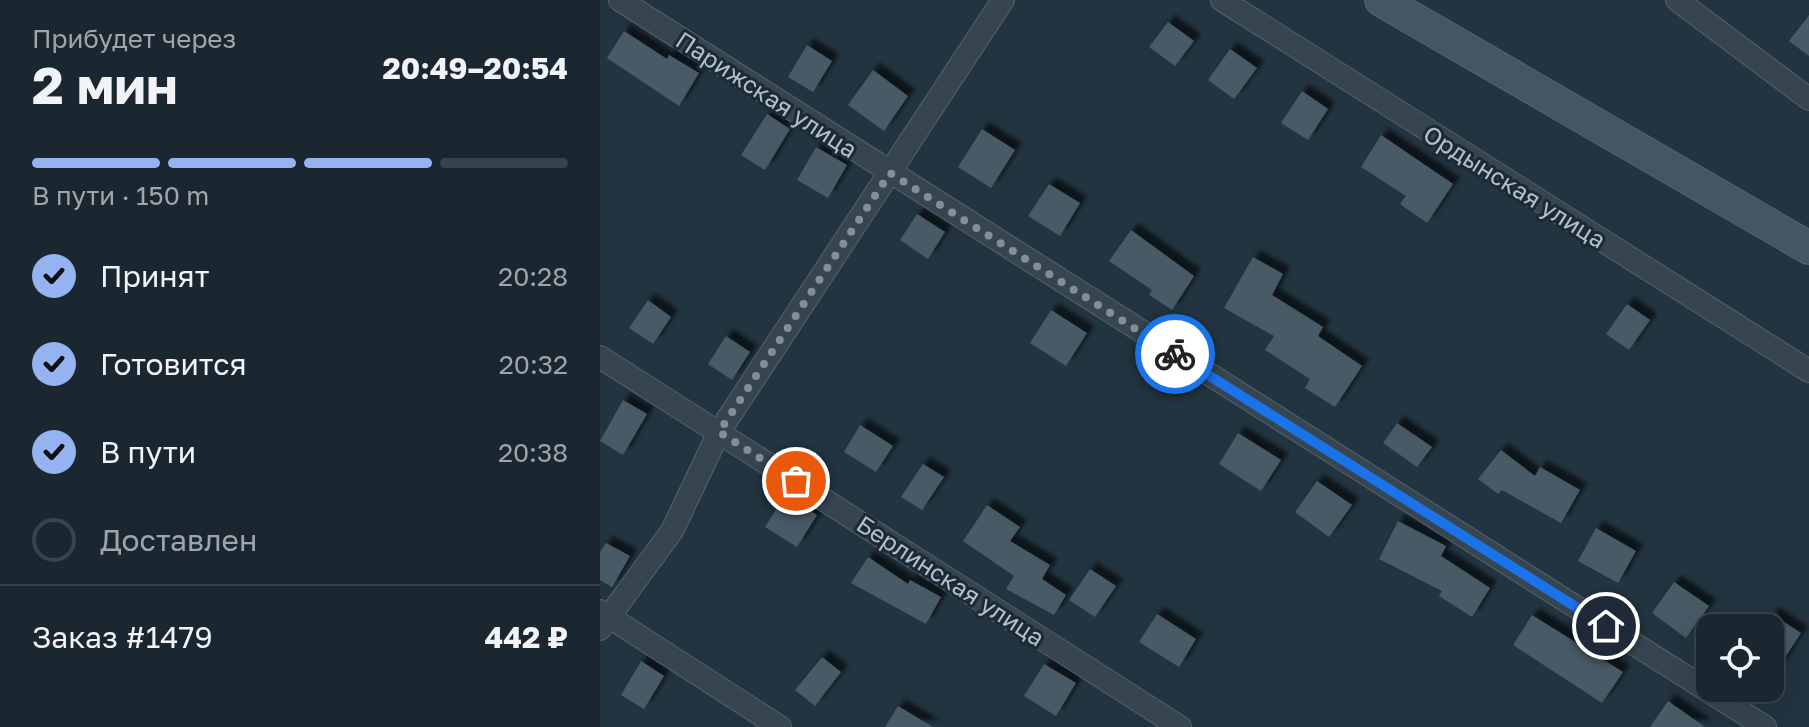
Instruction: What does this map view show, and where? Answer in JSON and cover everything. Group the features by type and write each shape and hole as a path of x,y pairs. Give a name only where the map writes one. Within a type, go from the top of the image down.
{"street":[{"name":"Парижская улица","path":"620,0 1765,727"},
{"path":"780,727 603,619 672,531 719,432 1003,0"},
{"name":"Ордынская улица","path":"1222,0 1809,371"},
{"path":"1381,0 1809,248"},
{"path":"1677,0 1809,99"},
{"name":"Берлинская улица","path":"600,357 1180,727"}],"building":[{"path":"1809,15 1809,56 1789,41"},
{"path":"1168,22 1194,41 1175,66 1149,47"},
{"path":"624,31 667,59 669,55 699,73 679,106 607,58"},
{"path":"807,45 832,61 813,92 788,77"},
{"path":"1230,49 1257,68 1234,99 1208,80"},
{"path":"873,70 908,96 884,131 848,105"},
{"path":"1302,91 1328,109 1308,140 1281,123"},
{"path":"767,114 790,129 765,170 741,155"},
{"path":"982,129 1015,150 991,188 958,167"},
{"path":"1381,135 1453,184 1427,223 1400,204 1406,196 1361,167"},
{"path":"816,147 847,165 828,198 797,180"},
{"path":"1049,184 1080,203 1060,236 1028,216"},
{"path":"917,214 945,232 928,259 900,240"},
{"path":"1131,230 1194,276 1172,310 1149,295 1152,290 1109,261"},
{"path":"1253,257 1283,274 1272,295 1323,327 1318,336 1362,366 1335,407 1305,388 1310,379 1265,350 1274,336 1224,308"},
{"path":"648,300 671,317 653,344 629,328"},
{"path":"1627,304 1650,320 1629,350 1606,334"},
{"path":"1051,310 1087,333 1066,366 1030,343"},
{"path":"726,336 750,352 732,380 708,364"},
{"path":"623,400 647,414 623,455 600,441"},
{"path":"1397,423 1432,447 1417,467 1383,443"},
{"path":"860,425 893,446 876,472 844,452"},
{"path":"1238,433 1281,460 1261,491 1219,464"},
{"path":"1501,450 1535,476 1540,467 1580,490 1561,523 1502,490 1498,494 1478,479"},
{"path":"923,464 944,477 922,510 901,497"},
{"path":"1317,481 1352,505 1329,537 1295,512"},
{"path":"785,495 817,515 797,547 765,527"},
{"path":"987,505 1020,527 1010,541 1050,565 1042,579 1066,595 1054,615 1006,589 1014,576 963,541"},
{"path":"1398,521 1446,546 1441,556 1490,588 1472,617 1439,596 1442,591 1379,559"},
{"path":"1596,528 1636,551 1618,583 1578,561"},
{"path":"606,543 630,556 612,587 600,580 600,552"},
{"path":"868,557 908,584 910,580 941,597 926,624 851,583"},
{"path":"1090,569 1116,586 1095,617 1069,600"},
{"path":"1674,582 1709,606 1703,614 1696,614 1696,624 1686,638 1652,613"},
{"path":"1157,614 1196,639 1179,667 1139,642"},
{"path":"1532,615 1623,672 1602,703 1513,645"},
{"path":"1784,622 1801,633 1784,659"},
{"path":"822,657 841,672 815,706 795,690"},
{"path":"641,661 664,676 644,709 621,695"},
{"path":"1044,664 1076,683 1056,716 1024,696"},
{"path":"1668,701 1705,727 1650,727"},
{"path":"898,706 933,727 885,727"}],"way so far":[{"path":"796,481 719,432 890,173 1175,354"}],"route":[{"path":"1175,354 1606,626"}]}
